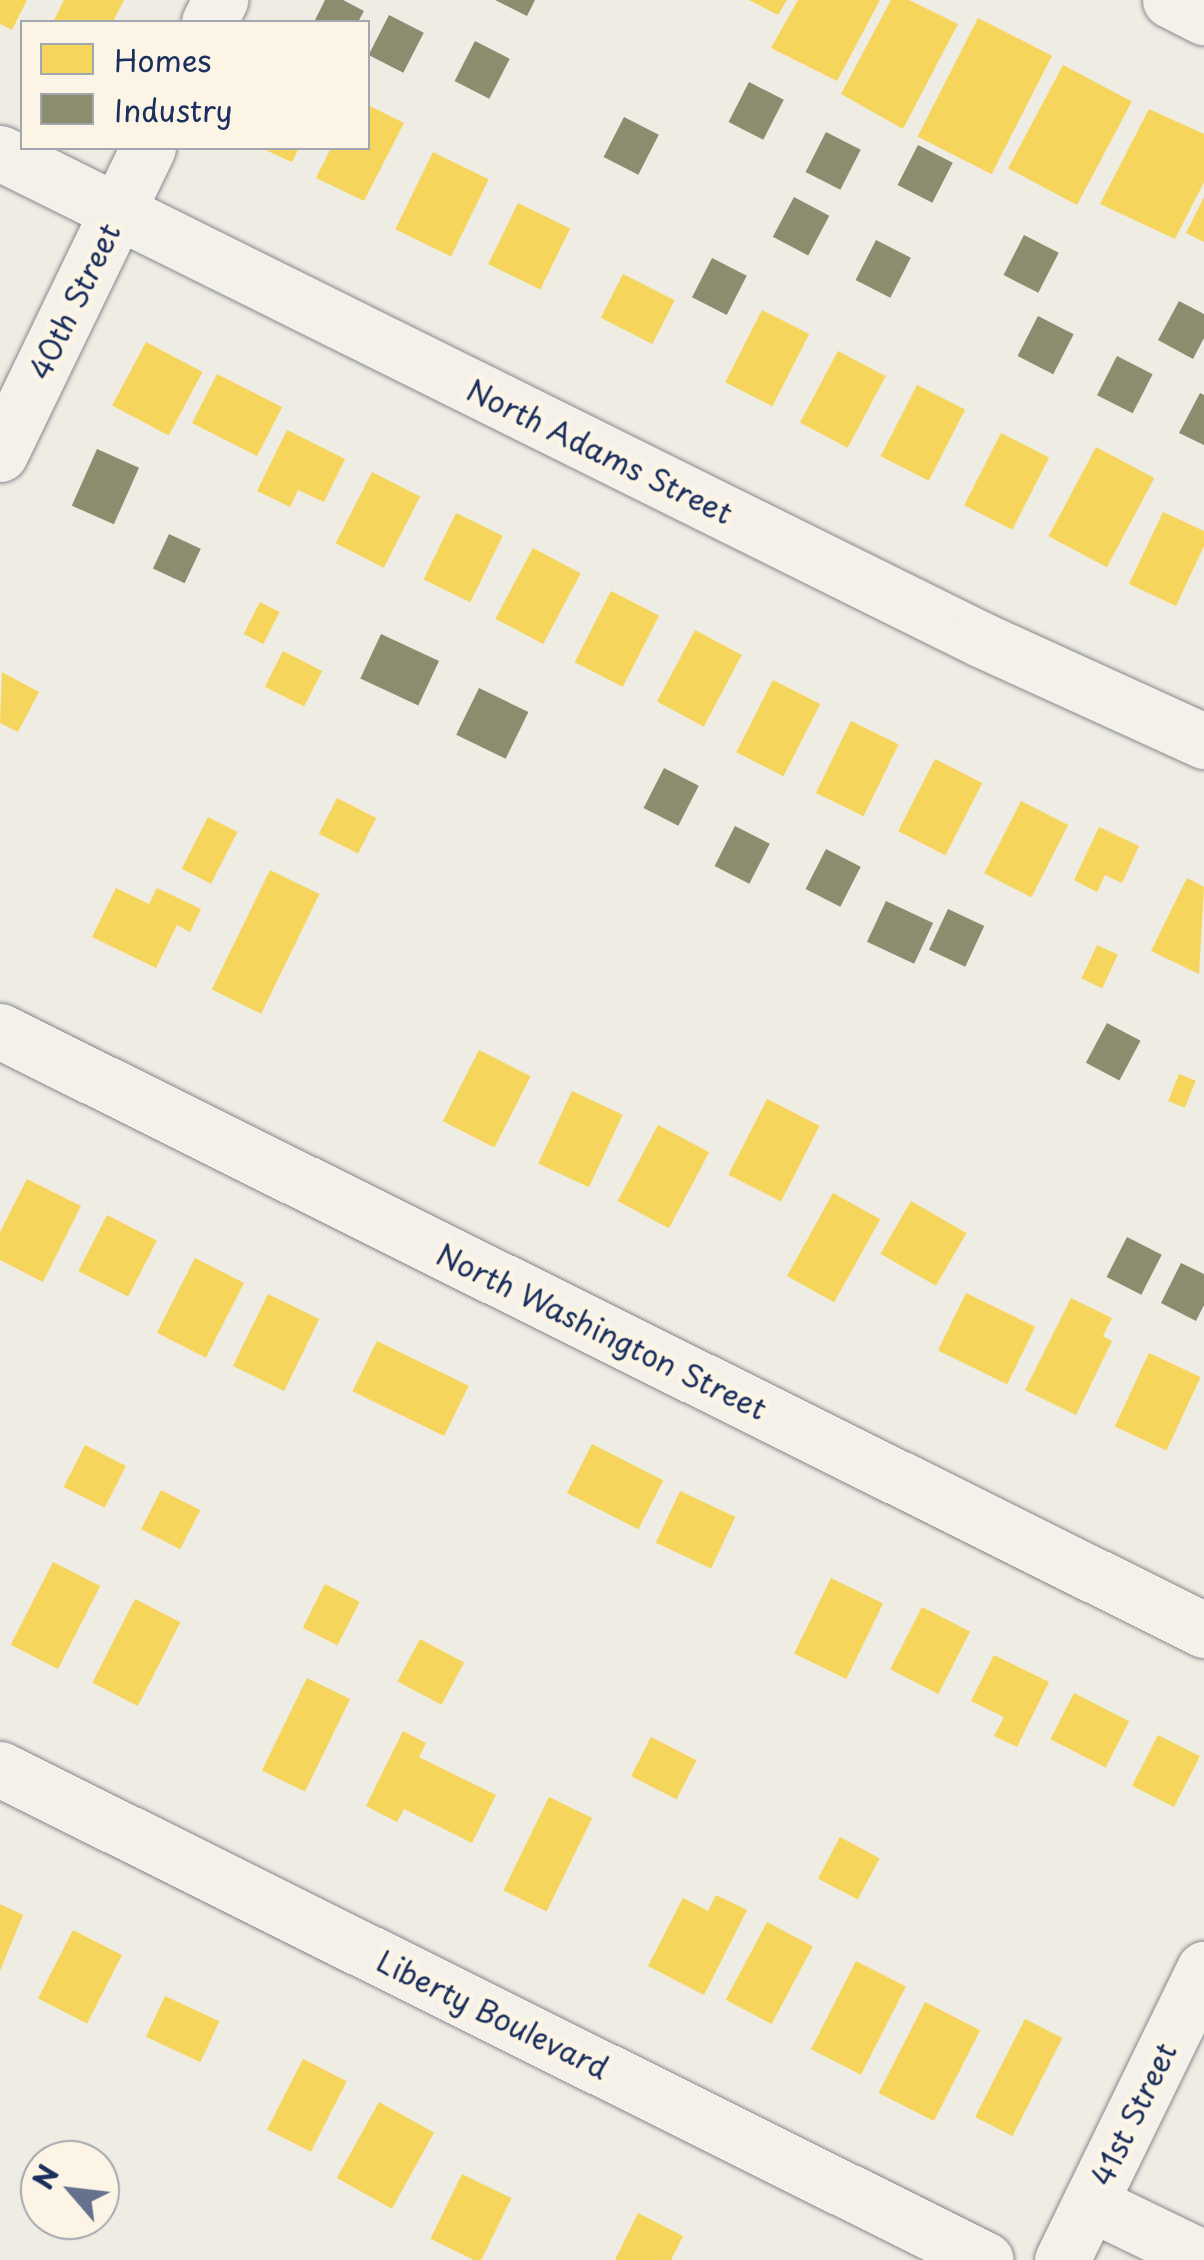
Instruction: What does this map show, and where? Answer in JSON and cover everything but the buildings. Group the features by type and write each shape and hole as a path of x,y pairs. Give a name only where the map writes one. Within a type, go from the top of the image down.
{"street":[{"path":"1170,0 1204,17"},
{"name":"40th Street","path":"0,454 147,150"},
{"name":"North Adams Street","path":"0,153 982,640 1204,741"},
{"name":"North Washington Street","path":"0,1031 1204,1630"},
{"name":"Liberty Boulevard","path":"0,1769 986,2260"},
{"name":"41st Street","path":"1062,2260 1090,2204 1188,2045 1204,1968"},
{"path":"1090,2204 1204,2258"}]}
